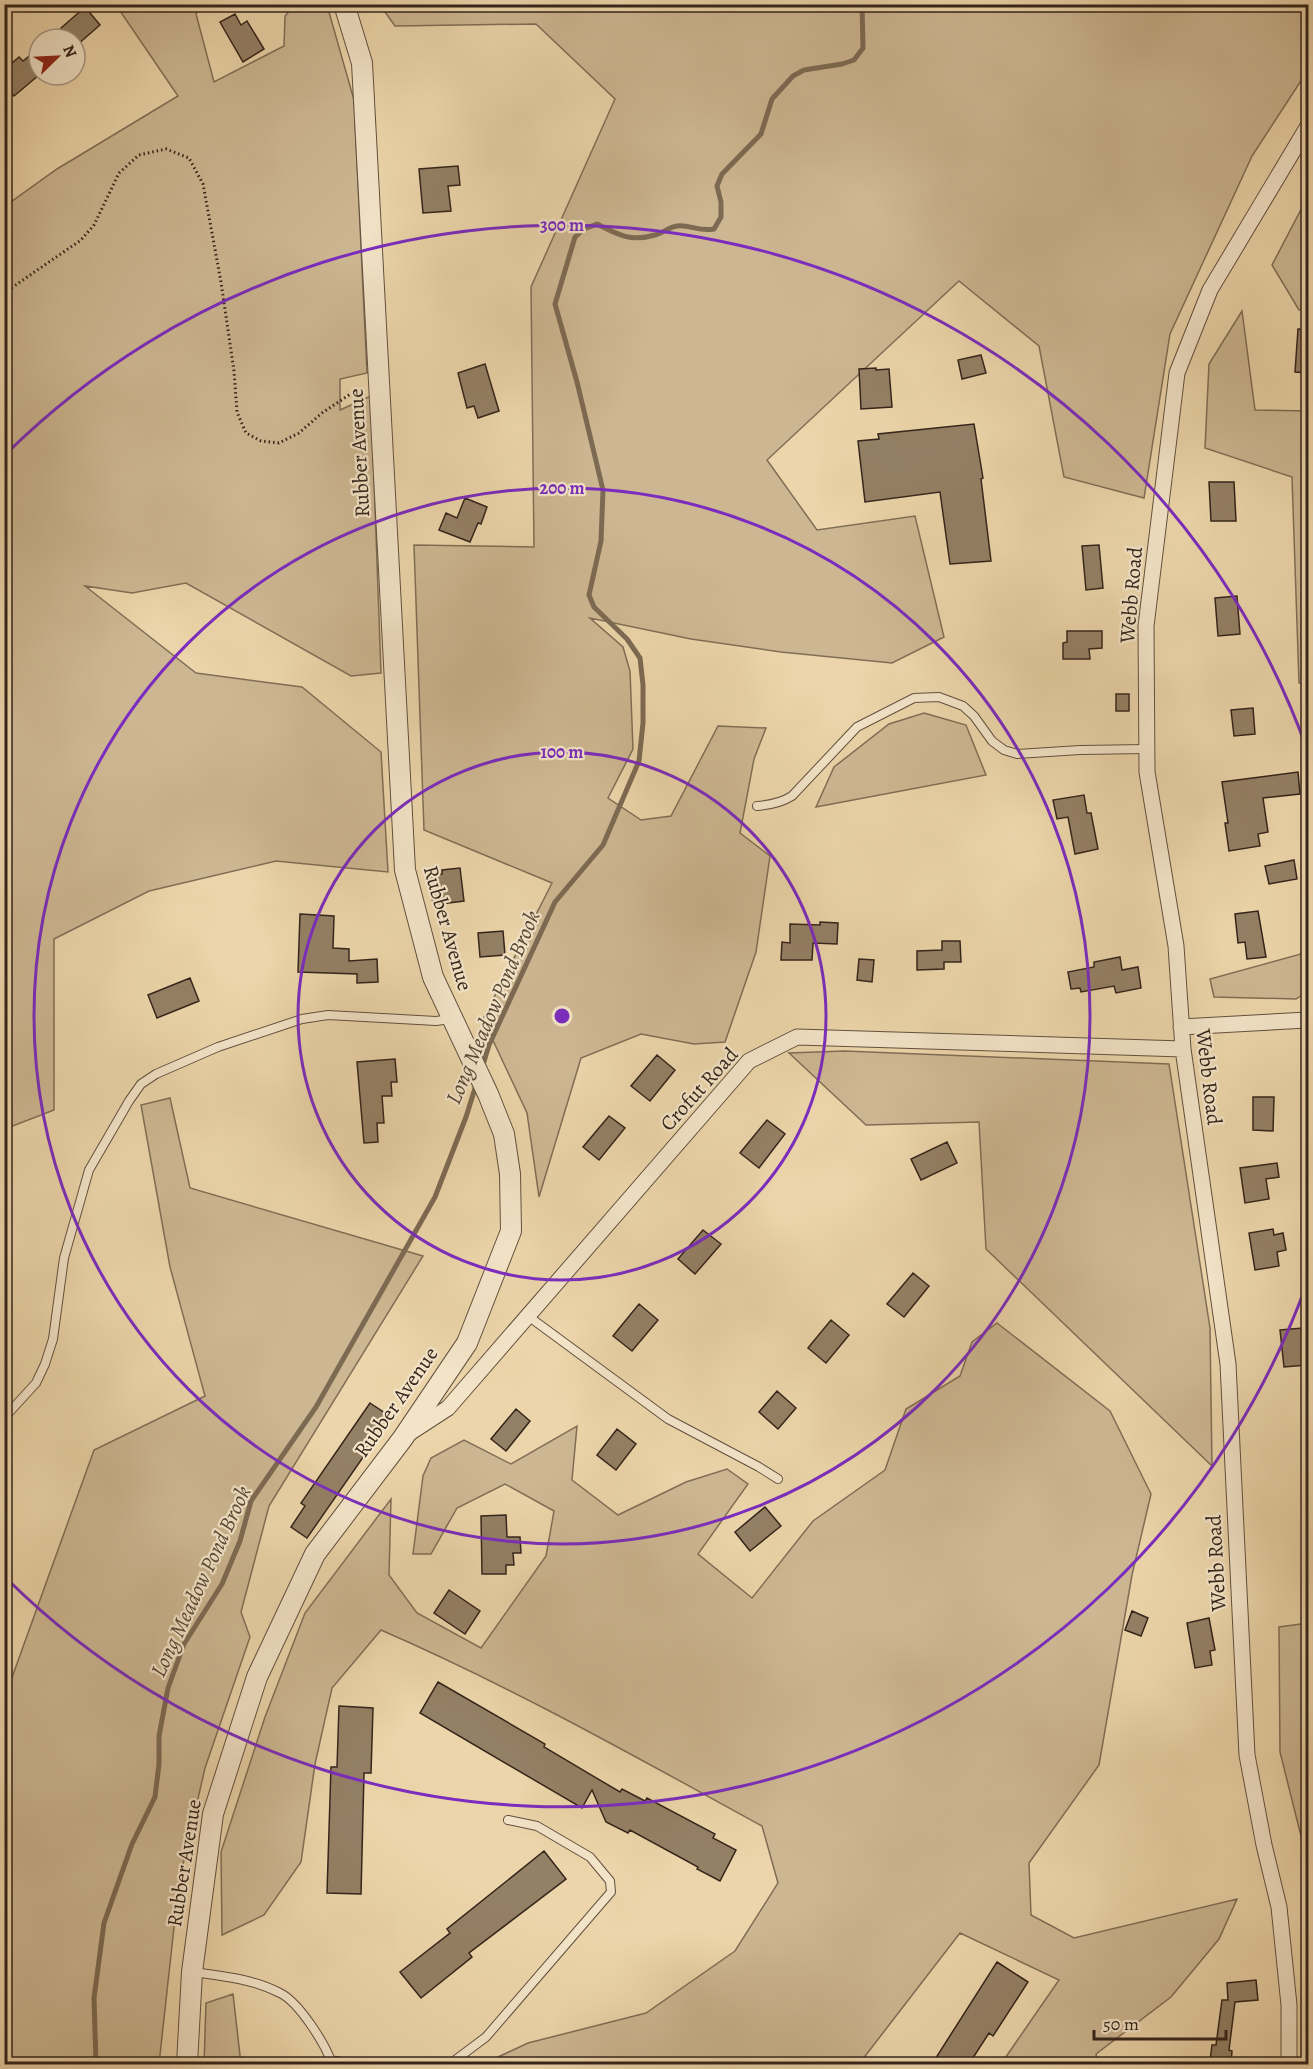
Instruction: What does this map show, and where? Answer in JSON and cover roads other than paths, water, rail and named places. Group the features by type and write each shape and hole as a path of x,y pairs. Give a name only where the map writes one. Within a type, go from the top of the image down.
{"street":[{"name":"Rubber Avenue","path":"187,2064 192,1972 213,1814 257,1677 315,1554 403,1437 467,1343 511,1231 510,1174 504,1134 488,1094 433,977 405,870 362,63 344,4"},
{"name":"Webb Road","path":"1289,2064 1289,2005 1279,1907 1264,1845 1247,1755 1227,1364 1183,1049 1176,945 1147,772 1146,626 1177,373 1210,290 1308,126"},
{"path":"1181,1027 1308,1020"},
{"name":"Crofut Road","path":"403,1437 448,1408 748,1061 798,1037 1183,1049"}],"lane":[{"path":"757,806 785,801 857,727 914,698 939,697 963,706 974,716 992,741 1004,750 1017,754 1146,749"},
{"path":"4,1418 36,1383 45,1364 53,1339 64,1258 89,1170 141,1084 156,1074 218,1047 302,1018 328,1015 436,1021 451,1019"},
{"path":"528,1316 668,1419 778,1479"},
{"path":"450,2064 486,2037 611,1892 610,1881 590,1857 537,1826 508,1820"},
{"path":"192,1972 234,1977 282,1993 311,2024 331,2062 353,2064"}],"waterway":[{"name":"Long Meadow Pond Brook","path":"482,1068 489,1045 555,902 603,845 639,761 643,723 640,658 627,639 594,607 589,595 601,541 603,490 577,382 555,304 575,237 584,229 597,224 618,234 639,238 655,235 677,226 704,230 714,229 721,217 721,202 717,186 722,174 761,134 772,99 793,76 804,70 854,60 863,48 862,4"},
{"name":"Long Meadow Pond Brook","path":"96,2064 94,1998 104,1923 132,1844 155,1797 159,1764 159,1736 168,1688 184,1644 222,1584 240,1541 251,1501 316,1407 435,1197 476,1085"}]}
